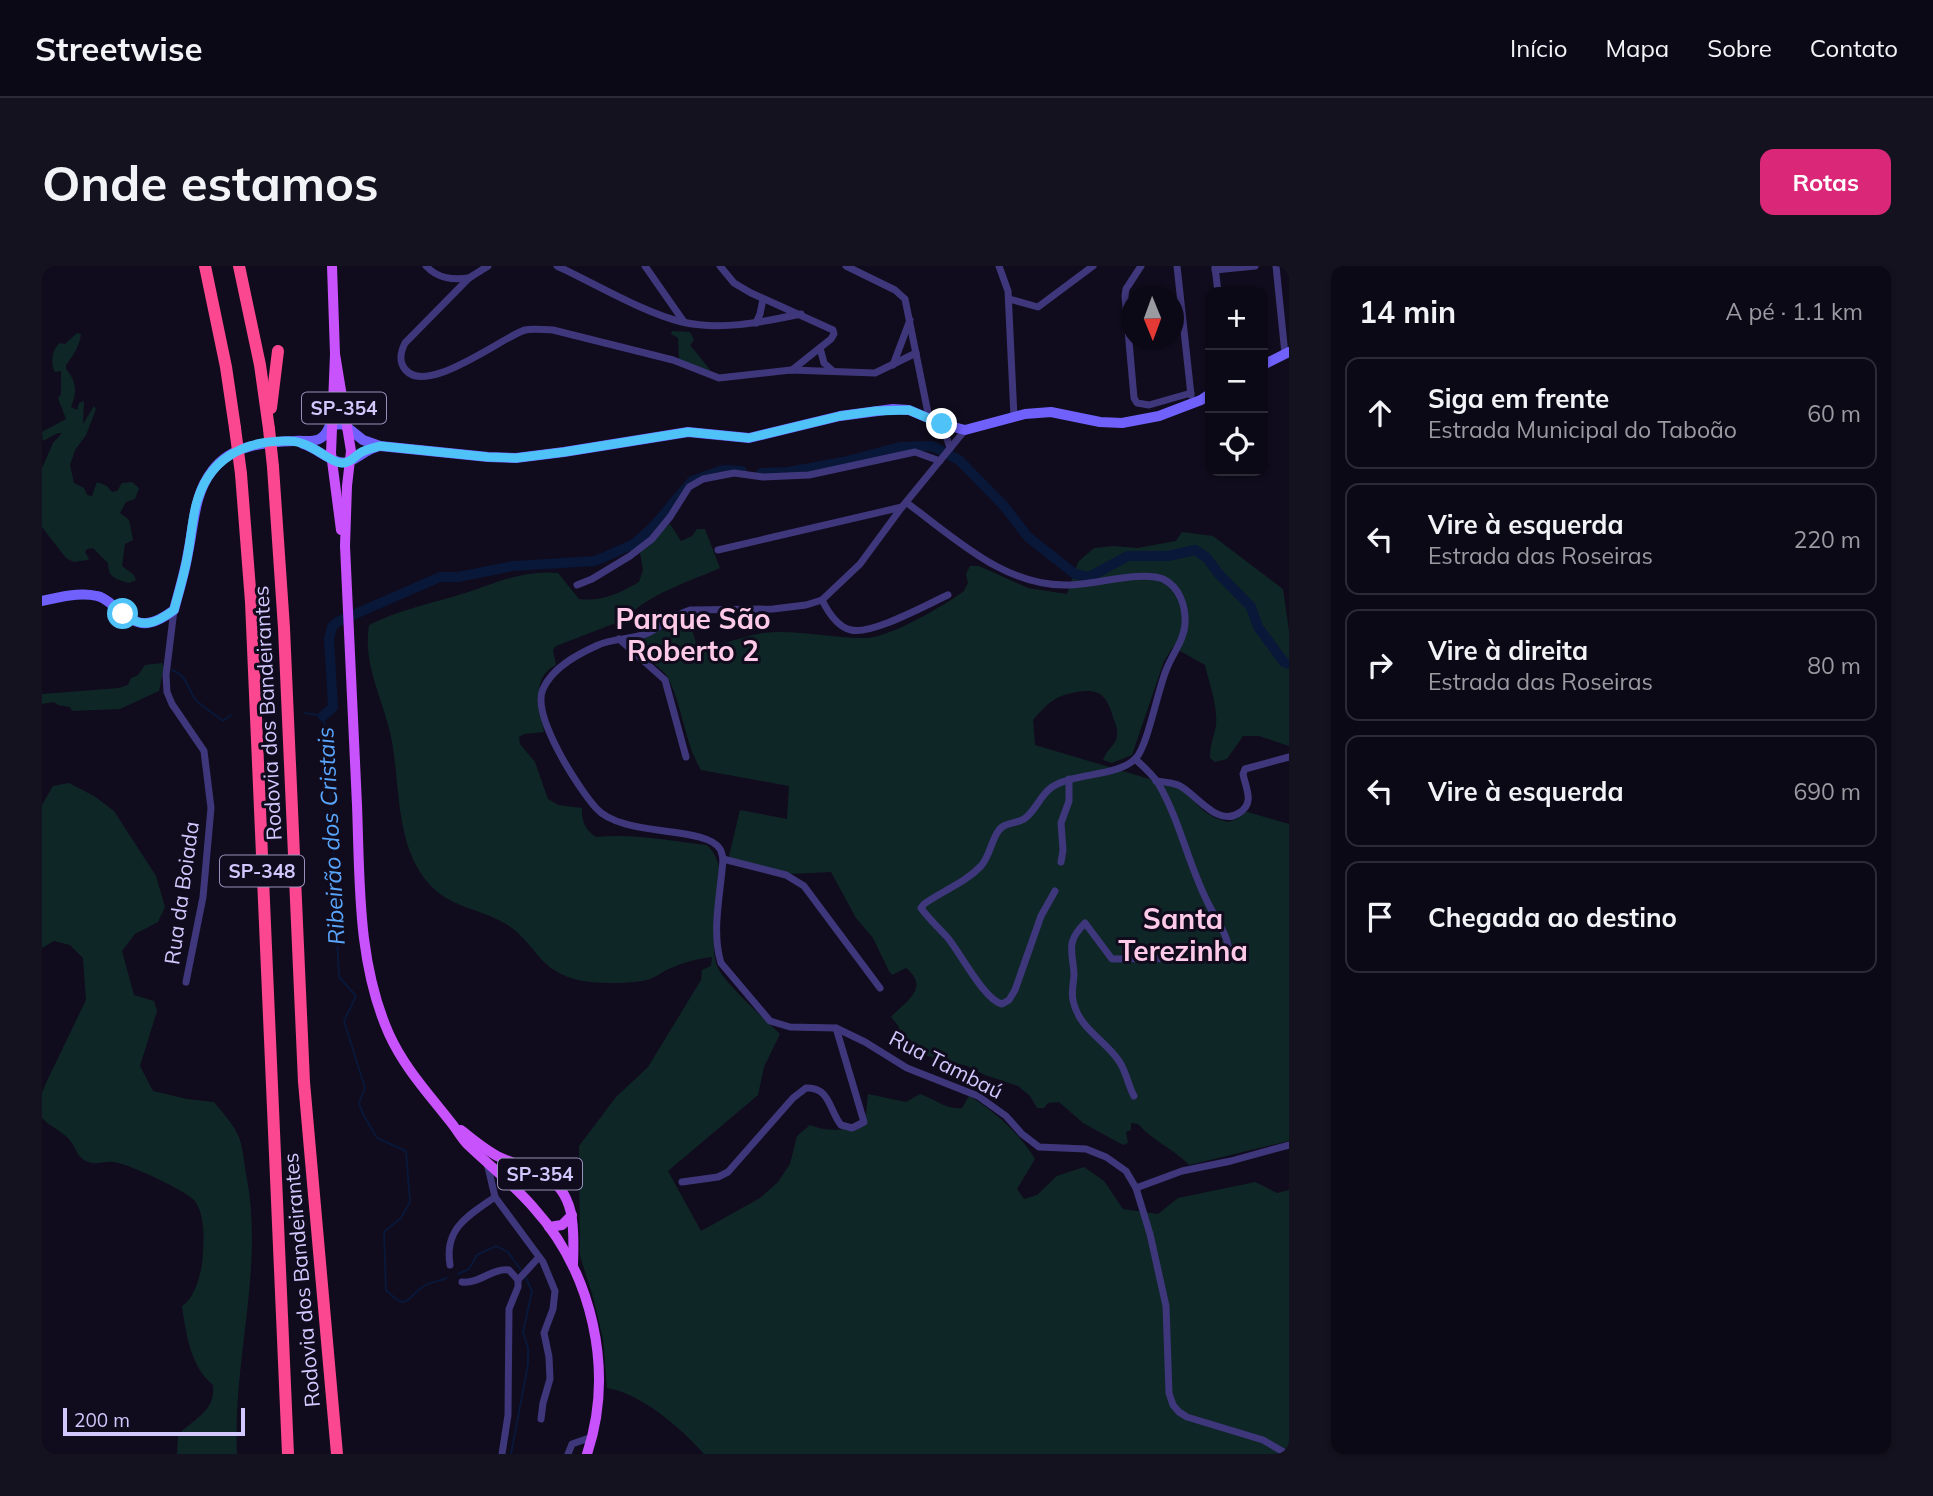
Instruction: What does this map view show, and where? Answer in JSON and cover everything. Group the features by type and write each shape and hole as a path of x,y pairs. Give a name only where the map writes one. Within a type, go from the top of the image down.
{"highway":[{"name":"Rodovia dos Bandeirantes","path":"205,266 226,367 242,474 251,602 288,1454"},
{"name":"Rodovia dos Bandeirantes","path":"239,266 260,365 273,467 284,628 304,1082 337,1454"},
{"path":"269,428 278,351"}],"main road":[{"name":"SP-354","path":"332,266 335,354 330,425 332,460 345,546 362,911 370,984 401,1057 432,1101 463,1140 513,1185 549,1227 573,1265 590,1310 597,1348 598,1384 593,1437 587,1454"},
{"name":"SP-354","path":"335,354 348,427 350,461 345,546"},
{"name":"SP-354","path":"450,1122 491,1153 546,1176 560,1190 572,1215 573,1265"},
{"path":"513,1185 527,1168"},
{"path":"549,1227 562,1225 572,1215"}],"street":[{"path":"426,266 441,277 453,280 469,278"},
{"path":"488,266 469,278 402,348 401,362 406,370 416,376 453,368 525,330 538,329 553,330 673,360 719,378 791,370 875,373 916,353"},
{"path":"558,266 661,315 684,322 721,326 801,314"},
{"path":"645,266 684,322"},
{"path":"720,266 734,283 833,330 833,337 791,370"},
{"path":"846,266 902,296 910,320 929,418"},
{"path":"999,266 1009,299 1014,417"},
{"path":"1009,299 1038,307 1093,266"},
{"path":"1141,266 1129,284 1125,296 1136,403 1149,405 1205,395"},
{"path":"1177,266 1192,398"},
{"path":"1217,287 1215,268 1255,266"},
{"path":"1268,362 1287,353 1276,266"},
{"path":"755,323 764,299"},
{"path":"893,365 910,320"},
{"path":"820,348 824,363 833,372"},
{"path":"42,601 86,594 100,596 134,622 144,624 157,621 174,610 188,554 195,508 213,468 243,448 262,443 318,439 326,434 330,425 343,424 363,440 380,446 516,458 688,432 749,438 840,416 876,411 909,410 965,430 1024,414 1051,412 1100,422 1122,423 1159,416 1192,398"},
{"path":"942,424 949,449"},
{"path":"880,988 804,886 786,875 723,859 721,849 712,842 625,825 599,812 586,797 550,734 540,696 547,681 567,662 595,646 646,634 679,613 690,610 761,610 806,605 822,600 860,564 965,430"},
{"path":"291,441 312,446 341,463 350,461 367,449 380,446"},
{"path":"577,585 630,556 652,538 670,517 689,486 703,479 734,473 763,477 809,475 915,452 942,459"},
{"path":"718,550 904,505 985,560 1016,577 1067,586 1130,577 1152,577 1163,579 1172,586 1183,604 1183,636 1167,667 1142,746 1135,759 1109,770 1069,779 1046,791 1023,820 1004,824 982,864 970,876 923,904 921,908 949,939 978,982 996,1003 1002,1004 1009,1000 1015,990 1041,916 1055,891"},
{"path":"822,600 838,623 856,631 894,620 948,595"},
{"name":"Rua da Boiada","path":"174,610 166,675 167,692 172,704 204,751 211,808 203,897 186,982"},
{"path":"619,639 665,680 686,757"},
{"path":"1156,781 1177,784 1208,808 1234,816 1248,803 1249,795 1243,774 1245,769 1289,757"},
{"path":"1135,759 1156,781 1176,821 1194,874 1224,934 1229,950 1228,955 1217,958 1112,959 1086,923 1074,935 1071,946 1073,1001 1091,1032 1117,1058 1135,1096"},
{"path":"1060,862 1063,850 1061,823 1069,801 1069,779"},
{"name":"Rua Tambaú","path":"723,859 717,939 721,963 770,1021 790,1027 836,1028 907,1068 978,1096 1006,1116 1022,1134 1039,1147 1086,1149 1106,1157 1126,1171 1136,1188"},
{"path":"682,1182 718,1177 728,1172 793,1098 806,1088 825,1094 841,1125 852,1128 864,1122 836,1028"},
{"path":"1287,1454 1262,1440 1187,1418 1173,1405 1167,1381 1166,1306 1150,1234 1136,1188 1182,1171 1289,1145"},
{"path":"487,1161 495,1195 539,1257 550,1278 555,1300 544,1333 551,1365 541,1419"},
{"path":"450,1265 449,1241 462,1221 495,1195 499,1185 513,1185"},
{"path":"502,1454 508,1415 509,1309 518,1287 518,1279 539,1257"},
{"path":"462,1282 470,1283 500,1269 509,1270 518,1279"},
{"path":"568,1454 572,1444 593,1437"}],"green space":[{"path":"672,331 690,332 694,340 690,345 711,371 679,360 678,338 671,334"},
{"path":"77,333 81,334 79,342 66,365 75,387 71,407 77,410 79,403 84,401 83,424 94,406 96,409 70,465 74,483 84,488 87,495 92,496 97,482 107,486 112,492 117,491 122,483 132,482 139,488 135,499 126,502 120,513 129,520 133,540 125,544 122,566 134,575 136,580 129,583 111,575 108,563 93,548 85,552 89,559 87,560 74,562 66,558 42,527 42,468 53,443 62,433 43,441 42,432 66,419 58,398 61,394 61,371 55,372 53,356 60,343 65,344"},
{"path":"670,524 681,541 692,536 697,529 705,529 720,568 656,596 634,610 626,619 556,646 553,650 556,665 548,670 540,686 539,704 544,732 519,737 520,744 535,762 548,799 558,805 582,808 584,824 596,837 638,837 707,845 716,857 720,872 714,936 717,966 736,991 780,1034 764,1067 758,1095 668,1171 701,1231 760,1198 778,1182 790,1164 797,1136 810,1125 838,1130 865,1124 868,1094 906,1102 920,1094 956,1108 962,1108 969,1096 979,1102 1014,1132 1035,1159 1017,1189 1024,1199 1037,1195 1057,1176 1084,1167 1104,1181 1123,1209 1158,1214 1178,1198 1255,1182 1277,1193 1289,1190 1289,1454 704,1454 673,1423 647,1404 607,1388 603,1339 580,1256 579,1146 616,1097 648,1067 701,980 702,970 711,966 712,957 680,964 640,981 603,983 578,980 549,967 507,924 450,900 430,885 409,850 400,810 393,748 370,664 368,638 369,625 389,616 530,574 558,573 579,599 610,596 639,582 643,570 640,552"},
{"path":"1182,532 1213,536 1283,589 1289,631 1289,746 1259,736 1243,736 1227,759 1215,762 1210,758 1216,718 1205,665 1173,647 1164,661 1132,755 1112,763 1103,760 1115,742 1117,731 1109,705 1098,693 1085,691 1057,698 1033,720 1035,745 1180,788 1215,818 1228,822 1237,819 1244,811 1289,824 1289,1141 1189,1165 1138,1124 1131,1123 1131,1130 1126,1132 1128,1143 1123,1145 1083,1123 1059,1102 1037,1108 1030,1096 1018,1086 967,1066 924,1055 896,1040 899,1027 891,1017 913,994 916,982 906,968 892,975 873,938 856,918 831,872 789,874 731,859 729,856 740,810 787,819 789,786 701,770 668,678 634,647 631,641 689,620 696,643 700,646 776,632 867,638 917,620 944,605 964,591 970,566 979,566 1028,588 1067,594 1078,562 1094,548 1137,548 1176,541"},
{"path":"162,663 164,667 159,691 120,709 72,711 70,707 54,702 42,704 42,694 128,685 131,678 138,675 145,665"},
{"path":"69,783 94,796 114,811 156,876 165,907 158,922 135,934 122,951 134,995 154,1001 157,1011 140,1066 153,1091 214,1102 234,1128 242,1146 251,1209 252,1244 239,1384 237,1454 177,1454 178,1435 208,1408 213,1394 213,1385 199,1368 190,1348 182,1306 193,1293 202,1264 203,1223 195,1201 131,1167 83,1159 68,1138 42,1118 42,1093 86,1000 83,958 70,945 54,941 42,948 42,805 53,786"}],"waterway":[{"name":"Ribeirão dos Cristais","path":"761,473 788,472 843,462 900,447 932,446 959,460 1004,506 1028,537 1075,574 1089,577 1128,556 1168,556 1195,550 1207,558 1251,607 1258,627 1284,662 1289,664"},
{"name":"Ribeirão dos Cristais","path":"323,716 333,707 329,639 332,627 337,622 440,577 458,577 513,566 595,561 634,544 653,527 692,481 723,470 742,471"},
{"path":"172,670 187,683 196,700 223,721 231,715"},
{"name":"Ribeirão dos Cristais","path":"304,713 323,716 328,743 339,977 356,996 344,1021 365,1088 359,1103 377,1138 406,1151 410,1202 401,1218 384,1232 386,1290 401,1302 405,1302 424,1286 447,1278"},
{"name":"Ribeirão dos Cristais","path":"458,1274 469,1269 477,1255 496,1246 508,1252 521,1270"},
{"name":"Ribeirão dos Cristais","path":"511,1454 528,1364 528,1348 523,1332 532,1291 526,1278"}],"district":[{"name":"Parque São Roberto 2","path":"693,635"},
{"name":"Santa Terezinha","path":"1183,935"}],"route":[{"path":"123,614 134,622 144,624 157,621 174,610 188,554 195,508 206,479 213,468 224,459 243,448 262,443 291,441 312,446 332,460 346,463 367,449 380,446 501,458 564,452 688,432 749,438 840,416 876,411 909,410 942,424"}]}
